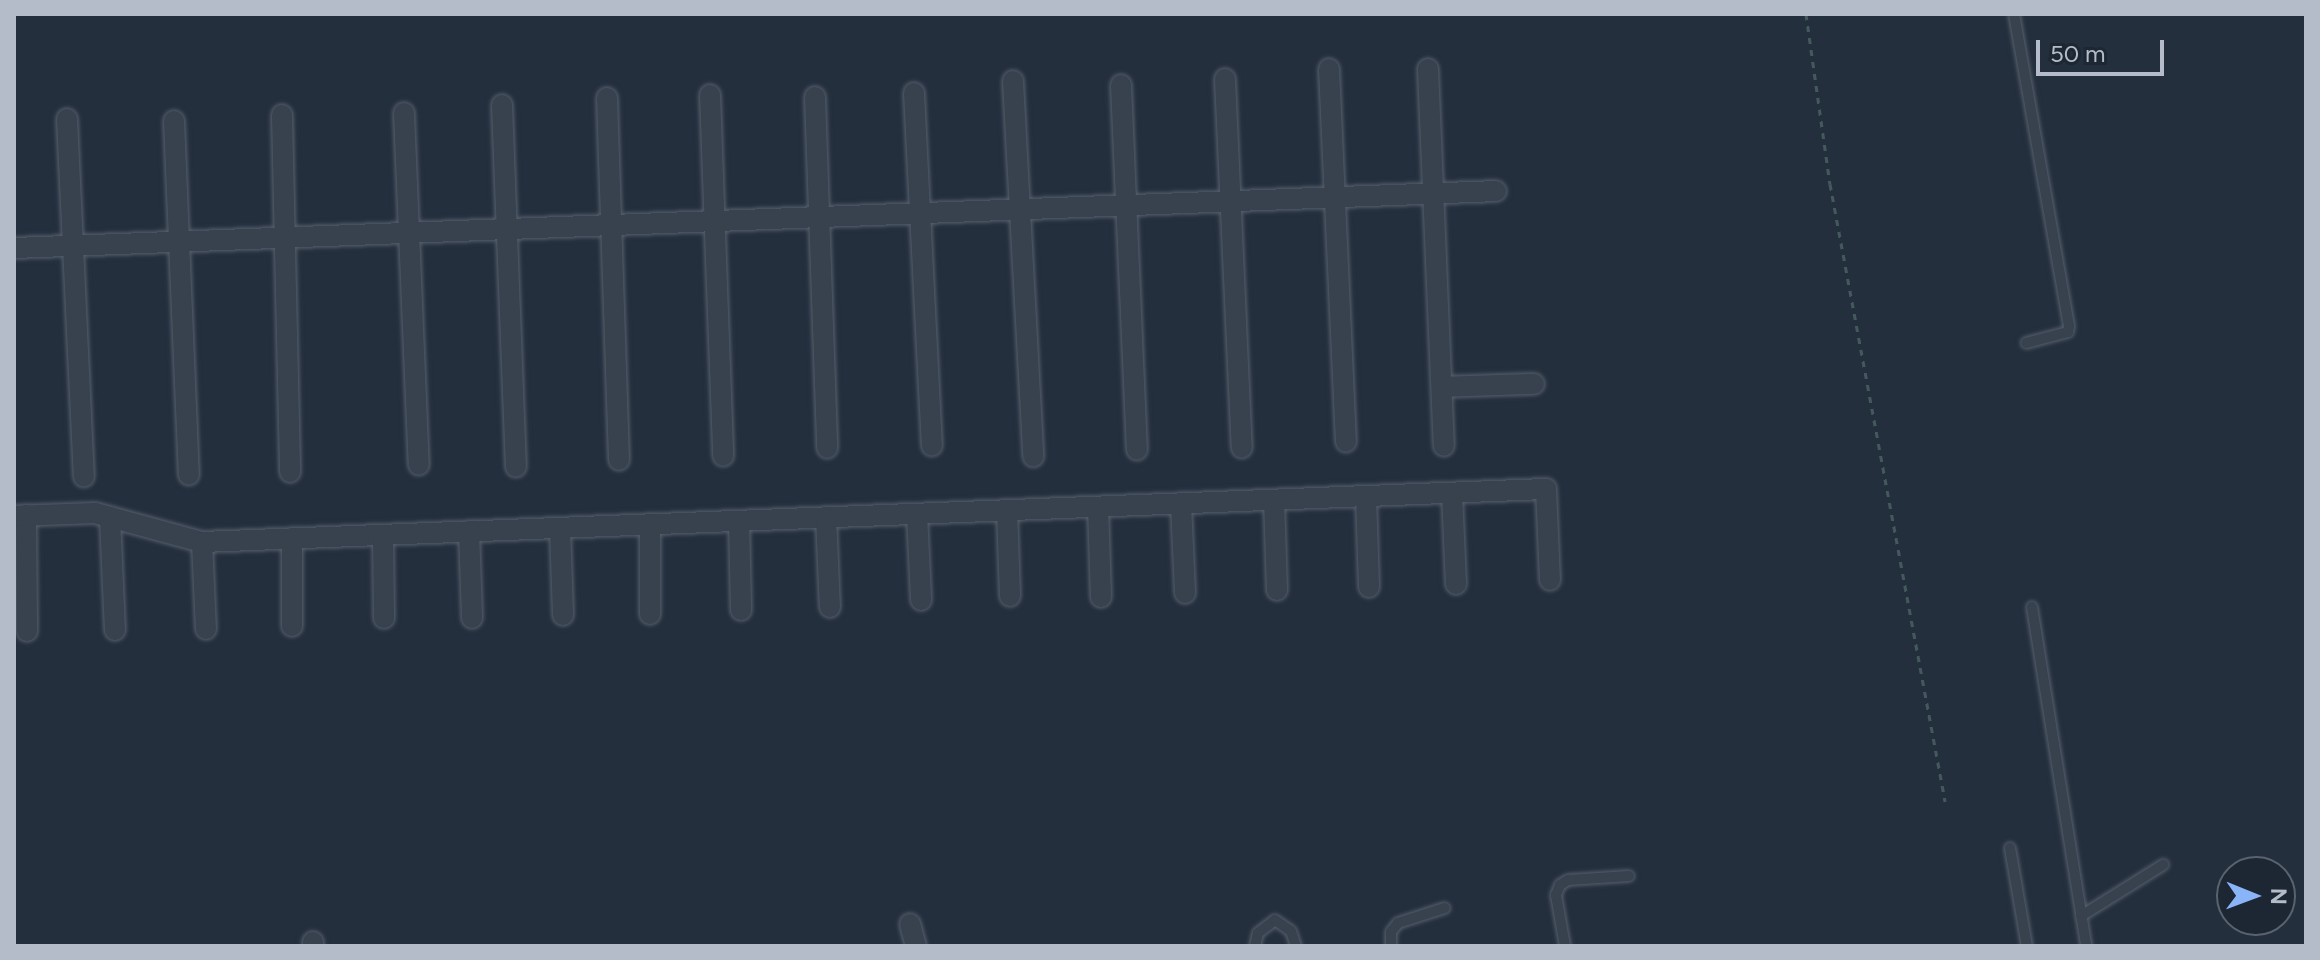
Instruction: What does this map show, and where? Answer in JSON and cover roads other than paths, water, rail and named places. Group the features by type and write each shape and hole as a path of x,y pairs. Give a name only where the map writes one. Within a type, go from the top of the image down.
{"street":[{"path":"1329,69 1346,442"},
{"path":"1428,69 1444,446"},
{"path":"1225,79 1242,448"},
{"path":"1013,81 1033,456"},
{"path":"1121,85 1137,450"},
{"path":"914,93 932,446"},
{"path":"710,95 723,456"},
{"path":"815,97 827,448"},
{"path":"607,98 619,460"},
{"path":"502,105 516,467"},
{"path":"404,113 419,465"},
{"path":"282,115 290,472"},
{"path":"67,119 84,477"},
{"path":"174,121 189,475"},
{"path":"14,248 1496,191"},
{"path":"1442,387 1534,384"},
{"path":"27,631 20,516 95,513 202,542 1546,489 1550,580"},
{"path":"1452,493 1456,584"},
{"path":"1366,496 1369,587"},
{"path":"1274,500 1277,590"},
{"path":"1181,504 1185,593"},
{"path":"1098,507 1101,597"},
{"path":"1007,510 1010,596"},
{"path":"917,514 921,600"},
{"path":"110,517 115,630"},
{"path":"826,517 830,607"},
{"path":"739,521 741,610"},
{"path":"650,524 650,614"},
{"path":"560,528 563,615"},
{"path":"469,531 472,618"},
{"path":"383,535 384,618"},
{"path":"292,538 292,626"},
{"path":"202,542 206,629"},
{"path":"910,924 916,946"}],"lane":[{"path":"2014,14 2069,326 2068,332 2026,343"},
{"path":"2032,607 2086,946"},
{"path":"2010,848 2027,946"},
{"path":"2081,916 2163,865"},
{"path":"1565,946 1556,895 1560,885 1568,880 1629,876"},
{"path":"1391,946 1391,932 1398,923 1445,908"},
{"path":"1255,946 1258,933 1275,920 1291,931 1296,946"}]}
